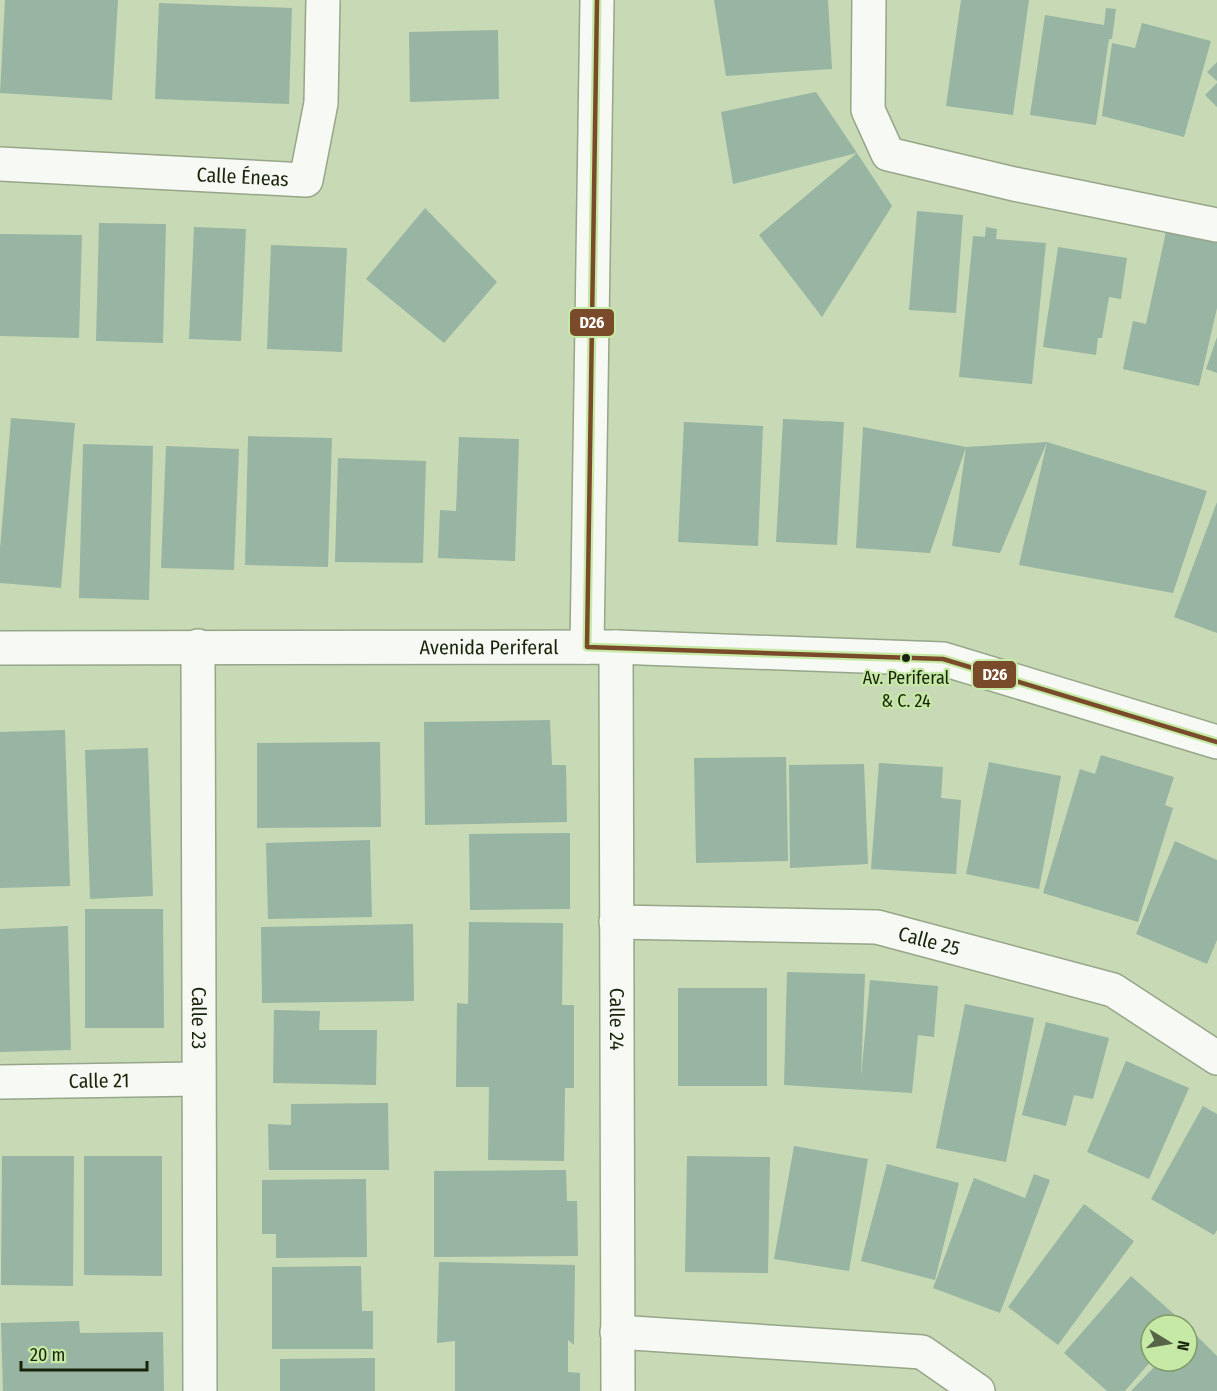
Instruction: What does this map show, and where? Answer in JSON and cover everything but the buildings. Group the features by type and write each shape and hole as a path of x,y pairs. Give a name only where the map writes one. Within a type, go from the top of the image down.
{"street":[{"name":"Calle Éneas","path":"0,164 306,180 321,103 323,0"},
{"name":"Calle 24","path":"597,0 602,647 616,922 618,1391"},
{"path":"869,0 868,110 888,154 1014,184 1217,225"},
{"name":"Calle 23","path":"198,646 200,1391"},
{"name":"Avenida Periferal","path":"0,648 602,647 943,659 1217,742"},
{"name":"Calle 25","path":"616,922 877,927 1113,990 1217,1058"},
{"name":"Calle 21","path":"0,1082 198,1079"},
{"path":"617,1332 922,1352 978,1391"}],"transit line":[{"name":"D26","path":"597,0 587,647 943,659 1217,742"}],"place":[{"name":"Av. Periferal & C. 24","path":"906,658"}]}
